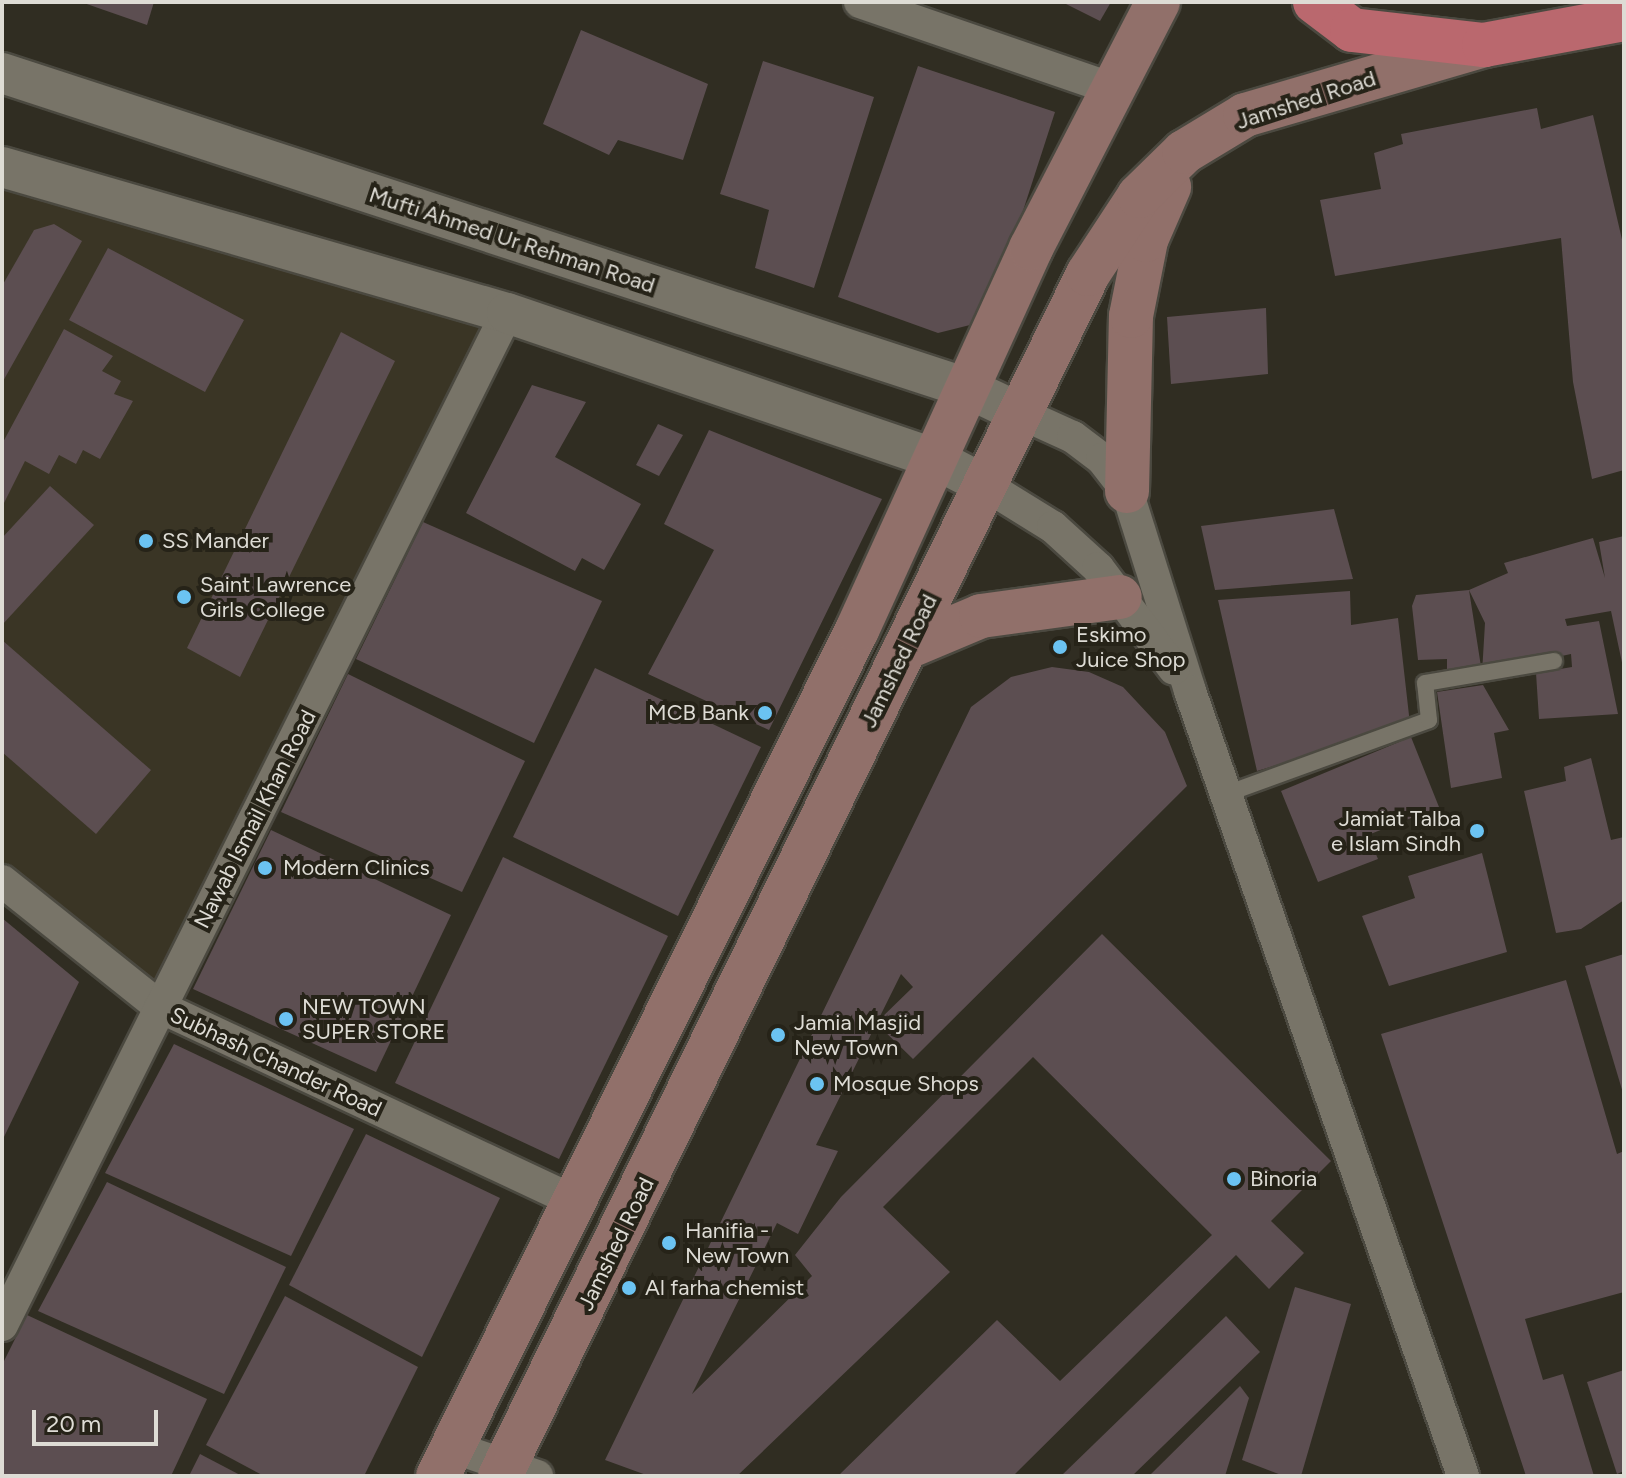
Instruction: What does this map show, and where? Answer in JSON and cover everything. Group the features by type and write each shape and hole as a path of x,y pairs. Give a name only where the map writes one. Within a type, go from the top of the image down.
{"highway":[{"path":"1315,2 1352,30 1484,45 1624,19"}],"main road":[{"path":"445,1462 576,1202 967,388 1158,2"},
{"name":"Jamshed Road","path":"514,1473 905,648 1088,274 1139,196 1184,152 1245,115 1484,45"},
{"path":"1127,491 1131,316 1146,240 1184,152"},
{"path":"905,648 981,616 1120,597"}],"street":[{"path":"860,2 1113,89"},
{"name":"Mufti Ahmed Ur Rehman Road","path":"2,73 967,388 1020,413"},
{"path":"2,167 507,313 935,459 985,485 1053,527 1098,568 1190,691"},
{"name":"Nawab Ismail Khan Road","path":"2,1325 507,313"},
{"path":"1020,413 1083,444 1102,459 1127,491 1190,691 1463,1476"},
{"name":"Subhash Chander Road","path":"2,881 160,1007 576,1202"},
{"path":"445,1462 514,1473"}],"lane":[{"path":"1226,794 1429,720 1425,683 1554,661"}],"shaded area":[{"name":"Saint Lawrence Girls College","path":"2,167 507,313 160,1007 2,881"}],"building":[{"path":"81,2 154,2 147,25"},
{"path":"1062,2 1111,2 1100,21"},
{"path":"581,30 708,84 683,160 618,140 609,155 543,124"},
{"path":"763,61 874,97 814,288 755,268 769,210 720,194"},
{"path":"918,66 1055,112 1022,214 970,325 938,333 838,297"},
{"path":"1537,108 1541,129 1593,115 1624,248 1624,470 1592,479 1573,382 1561,238 1335,276 1320,200 1381,189 1374,153 1403,144 1401,134"},
{"path":"54,224 82,241 2,383 2,286 34,230"},
{"path":"108,248 244,320 205,392 69,320"},
{"path":"1266,308 1268,374 1171,384 1167,317"},
{"path":"64,329 113,356 102,371 121,381 114,394 133,401 100,459 83,450 76,464 59,455 49,474 25,461 2,507 2,444"},
{"path":"341,332 395,361 240,677 187,648"},
{"path":"532,385 586,402 555,457 641,504 604,570 582,558 575,571 466,513"},
{"path":"658,424 683,435 659,476 636,465"},
{"path":"709,430 882,499 769,730 648,674 714,550 664,524"},
{"path":"50,486 94,525 2,625 2,538"},
{"path":"1334,509 1353,579 1215,590 1201,526"},
{"path":"423,522 602,601 534,743 356,659"},
{"path":"1624,536 1624,672 1611,611 1565,619 1567,626 1599,621 1618,714 1539,719 1536,673 1572,667 1571,654 1482,673 1485,623 1469,590 1508,573 1504,563 1593,538 1605,578 1599,542"},
{"path":"1469,590 1482,673 1447,679 1447,659 1418,660 1412,606 1416,595"},
{"path":"1350,591 1351,625 1398,618 1410,724 1257,771 1218,600"},
{"path":"2,640 151,770 96,834 2,752"},
{"path":"1052,667 1089,672 1123,687 1165,732 1187,786 913,1059 876,1023 816,1145 838,1151 798,1234 777,1223 692,1394 812,1276 795,1255 841,1197 1102,934 1331,1161 1271,1221 1304,1253 1269,1289 1236,1255 1013,1476 838,1476 997,1320 1060,1381 1212,1235 1033,1057 883,1207 950,1272 737,1476 649,1476 605,1460 971,707 1011,677","holes":["901,974 913,987 877,1022"]},
{"path":"595,668 761,747 678,916 513,837"},
{"path":"348,674 525,761 462,892 281,812"},
{"path":"1483,685 1509,730 1494,733 1502,778 1451,788 1437,692"},
{"path":"1411,737 1439,807 1368,835 1378,859 1318,882 1281,791"},
{"path":"1591,758 1611,840 1624,837 1624,900 1581,929 1556,933 1524,791 1566,781 1564,767"},
{"path":"271,830 451,915 376,1072 193,989"},
{"path":"1482,853 1507,952 1389,986 1362,916 1415,898 1408,876"},
{"path":"503,857 668,936 559,1159 395,1083"},
{"path":"2,918 79,982 2,1141"},
{"path":"1624,954 1624,1093 1623,1093 1585,966"},
{"path":"1566,980 1617,1154 1624,1151 1624,1292 1525,1319 1543,1380 1563,1374 1594,1476 1526,1476 1381,1034"},
{"path":"174,1044 354,1129 291,1256 105,1173"},
{"path":"366,1134 500,1198 422,1357 289,1285"},
{"path":"107,1182 286,1267 224,1394 38,1311"},
{"path":"1295,1287 1351,1304 1301,1476 1284,1476 1242,1460"},
{"path":"285,1296 418,1367 364,1476 264,1476 206,1445"},
{"path":"27,1315 207,1399 171,1476 2,1476 2,1365"},
{"path":"1226,1316 1260,1352 1132,1476 1061,1476"},
{"path":"1624,1370 1624,1471 1617,1474 1587,1382"},
{"path":"1240,1386 1249,1398 1225,1476 1149,1476"},
{"path":"200,1454 242,1476 189,1476"}],"place":[{"name":"SS Mander","path":"146,541"},
{"name":"Saint Lawrence Girls College","path":"184,597"},
{"name":"Eskimo Juice Shop","path":"1060,647"},
{"name":"MCB Bank","path":"765,713"},
{"name":"Jamiat Talba e Islam Sindh","path":"1477,831"},
{"name":"Modern Clinics","path":"265,868"},
{"name":"NEW TOWN SUPER STORE","path":"286,1019"},
{"name":"Jamia Masjid New Town","path":"778,1035"},
{"name":"Mosque Shops","path":"817,1084"},
{"name":"Binoria","path":"1234,1179"},
{"name":"Hanifia - New Town","path":"669,1243"},
{"name":"Al farha chemist","path":"629,1288"}]}
